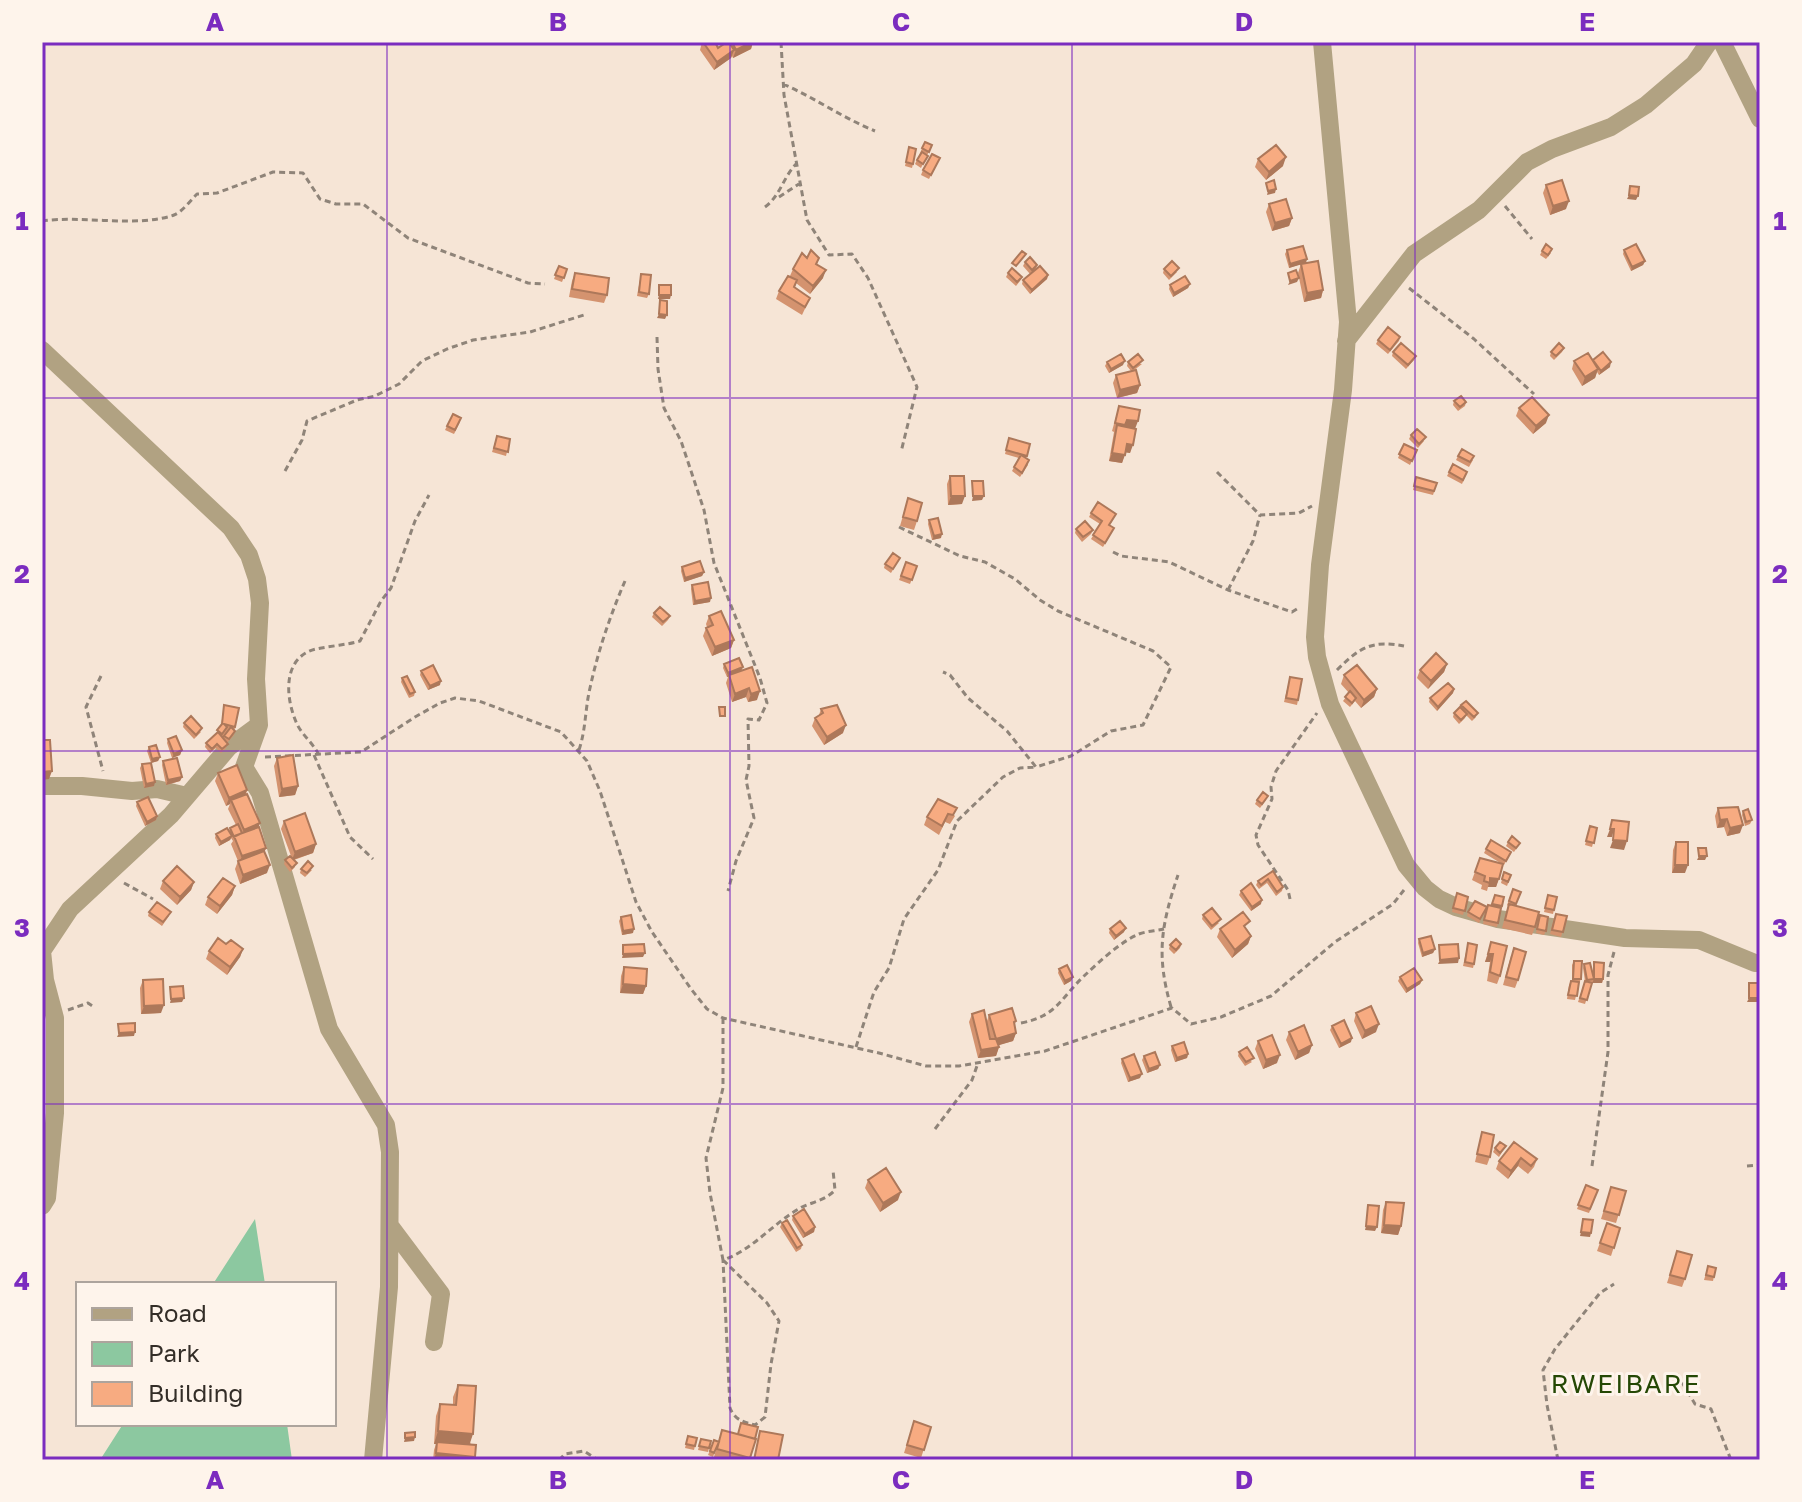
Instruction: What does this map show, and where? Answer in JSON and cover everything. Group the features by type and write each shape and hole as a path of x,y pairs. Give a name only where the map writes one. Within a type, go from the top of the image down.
{"street":[{"path":"1322,42 1348,322 1315,637 1317,657 1330,704 1406,865 1432,893 1456,907 1498,919 1618,937 1699,940 1760,963"},
{"path":"1346,341 1414,254 1479,210 1527,162 1611,127 1646,105 1694,64 1709,42"},
{"path":"1722,42 1760,119"},
{"path":"42,350 231,528 249,555 257,579 260,603 256,679 259,725 244,767 260,793 329,1029 386,1125 390,1152 389,1287 373,1460"},
{"path":"42,1206 47,1198 55,1113 55,1018 45,980 42,951 70,909 171,815 229,747 259,725"},
{"path":"42,786 132,791 157,789 187,796"},
{"path":"390,1226 441,1294 434,1342"}],"path":[{"path":"781,42 783,84 807,220 829,255 852,254 868,278 917,387 901,452"},
{"path":"1279,42 1287,42"},
{"path":"783,84 875,131"},
{"path":"776,199 785,175 797,163"},
{"path":"42,221 63,218 96,221 159,218 177,214 197,194 217,193 273,172 303,173 320,199 336,204 363,204 408,238 528,283 545,284"},
{"path":"765,207 799,184"},
{"path":"1494,195 1532,239"},
{"path":"1397,278 1474,339 1534,394"},
{"path":"285,471 302,440 307,421 399,384 422,361 473,340 530,332 584,315"},
{"path":"657,337 664,408 681,441 704,510 714,563 767,703 759,720 748,719 749,766 746,780 754,818 736,861 728,891"},
{"path":"1217,472 1260,515 1299,513 1329,496"},
{"path":"373,859 350,837 316,755 297,726 290,704 288,678 294,664 313,649 360,641 391,588 415,521 429,495"},
{"path":"1228,590 1253,541 1260,515"},
{"path":"856,1048 874,992 889,968 904,919 938,870 957,821 1003,777 1020,768 1036,767 1071,756 1111,731 1143,725 1171,667 1153,651 1058,611 1015,579 985,562 960,556 899,527"},
{"path":"1113,552 1121,556 1169,562 1228,590 1292,612 1319,594"},
{"path":"579,750 585,732 597,657 625,581"},
{"path":"1317,657 1336,670 1370,645 1383,642 1404,646"},
{"path":"943,672 950,675 968,698 1007,731 1036,767"},
{"path":"101,676 86,707 104,773 102,787"},
{"path":"244,767 257,758 361,752 440,703 455,698 479,701 561,732 579,750 600,791 636,902 652,932 707,1009 723,1018 926,1066 959,1066 1045,1051 1172,1008"},
{"path":"1290,899 1288,890 1258,845 1256,835 1272,799 1271,787 1276,771 1315,714 1330,704"},
{"path":"108,871 153,899"},
{"path":"1178,875 1160,942 1161,961 1172,1008 1191,1024 1221,1017 1271,996 1335,942 1393,904 1415,876"},
{"path":"1021,1023 1048,1014 1084,976 1121,945 1138,935 1164,929"},
{"path":"1592,1166 1608,1052 1608,975 1618,937"},
{"path":"55,1018 88,1003 94,1007"},
{"path":"723,1018 723,1088 706,1158 723,1260 730,1408 733,1416 755,1425 765,1417 779,1321 767,1303 723,1260"},
{"path":"935,1129 972,1080 978,1063"},
{"path":"1747,1166 1760,1165"},
{"path":"723,1260 799,1209 827,1197 835,1190 833,1170"},
{"path":"1558,1460 1543,1370 1555,1349 1600,1293 1614,1284"},
{"path":"1677,1374 1695,1404 1711,1409 1731,1460"},
{"path":"559,1460 565,1454 584,1451 598,1460"}],"green space":[{"path":"255,1219 265,1282 214,1282"},
{"path":"122,1426 287,1426 292,1460 100,1460"}],"building":[{"path":"703,42 715,42 718,48 729,42 734,50 717,62"},
{"path":"732,42 752,42 736,50"},
{"path":"925,142 932,145 929,152 922,148"},
{"path":"1276,145 1286,157 1269,172 1258,159"},
{"path":"909,147 916,149 913,164 906,162"},
{"path":"922,152 928,156 923,164 917,160"},
{"path":"932,154 940,158 931,175 923,170"},
{"path":"1274,180 1276,189 1268,191 1266,183"},
{"path":"1562,180 1569,201 1553,206 1546,185"},
{"path":"1630,186 1639,187 1638,196 1629,195"},
{"path":"1286,199 1292,218 1275,223 1269,204"},
{"path":"1546,244 1552,249 1548,255 1542,251"},
{"path":"1636,244 1645,261 1632,267 1624,250"},
{"path":"1303,246 1307,259 1290,264 1287,250"},
{"path":"811,250 819,258 816,264 826,270 813,286 793,269 802,253 807,258"},
{"path":"1022,251 1026,254 1016,266 1012,263"},
{"path":"1030,257 1037,265 1032,270 1025,262"},
{"path":"1172,261 1179,268 1171,276 1164,269"},
{"path":"1318,261 1323,290 1307,293 1301,264"},
{"path":"559,266 567,269 564,278 555,275"},
{"path":"1040,266 1048,275 1032,290 1023,280"},
{"path":"1012,268 1022,277 1017,282 1008,273"},
{"path":"1296,270 1299,278 1290,281 1288,273"},
{"path":"575,273 609,278 607,295 572,289"},
{"path":"641,274 651,275 649,294 639,292"},
{"path":"788,276 797,280 794,287 810,298 805,307 779,291"},
{"path":"1185,276 1190,284 1174,293 1170,285"},
{"path":"659,285 671,285 671,295 659,295"},
{"path":"660,300 667,301 667,315 659,314"},
{"path":"1388,327 1400,337 1390,350 1378,340"},
{"path":"1401,343 1416,356 1408,365 1393,352"},
{"path":"1559,343 1564,348 1556,356 1551,352"},
{"path":"1603,352 1611,362 1601,371 1593,360"},
{"path":"1588,353 1598,369 1585,377 1574,361"},
{"path":"1121,354 1125,361 1111,369 1107,362"},
{"path":"1138,354 1143,360 1133,368 1128,362"},
{"path":"1136,370 1140,385 1120,390 1116,375"},
{"path":"1461,396 1466,402 1460,407 1454,401"},
{"path":"1532,397 1549,415 1536,426 1519,408"},
{"path":"1119,406 1140,410 1138,421 1127,420 1125,425 1115,423"},
{"path":"453,414 461,418 455,430 447,426"},
{"path":"1117,425 1136,429 1133,445 1127,444 1125,455 1112,453"},
{"path":"1417,429 1426,437 1419,444 1411,435"},
{"path":"497,436 510,439 508,452 494,448"},
{"path":"1009,438 1030,444 1027,456 1006,450"},
{"path":"1404,444 1417,450 1412,461 1399,454"},
{"path":"1462,449 1474,456 1470,462 1458,456"},
{"path":"1021,455 1029,460 1022,473 1014,467"},
{"path":"1453,464 1467,472 1463,480 1449,472"},
{"path":"950,476 964,476 965,496 951,496"},
{"path":"1416,477 1437,483 1434,491 1414,486"},
{"path":"972,481 983,481 984,496 973,496"},
{"path":"908,498 922,503 917,521 903,517"},
{"path":"1098,502 1116,514 1109,525 1114,528 1105,543 1093,535 1102,521 1091,513"},
{"path":"938,518 942,534 934,536 929,520"},
{"path":"1085,521 1093,530 1083,537 1076,529"},
{"path":"893,553 900,558 893,569 885,564"},
{"path":"700,561 704,572 685,578 682,567"},
{"path":"906,562 917,566 912,580 901,576"},
{"path":"708,582 711,598 695,601 692,585"},
{"path":"660,607 670,616 663,622 654,613"},
{"path":"721,611 734,640 715,647 706,628 713,625 709,616"},
{"path":"1436,653 1447,664 1431,681 1420,670"},
{"path":"739,658 743,667 728,673 724,664"},
{"path":"433,665 441,681 430,686 421,671"},
{"path":"1357,665 1377,689 1364,700 1344,675"},
{"path":"752,667 760,691 751,694 749,688 735,694 729,675"},
{"path":"407,676 415,692 410,694 402,678"},
{"path":"1290,677 1302,679 1298,700 1286,698"},
{"path":"1448,683 1454,689 1438,707 1430,698"},
{"path":"1350,691 1356,698 1352,703 1345,697"},
{"path":"1466,701 1478,713 1474,717 1461,705"},
{"path":"224,705 239,708 235,727 224,724 227,727 222,734 217,730 222,724"},
{"path":"837,705 846,725 827,737 815,718 823,713 821,709"},
{"path":"719,707 725,707 725,716 720,716"},
{"path":"1460,707 1467,714 1461,720 1454,713"},
{"path":"191,716 202,728 196,735 184,723"},
{"path":"231,727 235,731 229,739 224,736"},
{"path":"218,732 228,744 222,749 217,744 212,749 206,743"},
{"path":"176,736 182,750 174,754 168,739"},
{"path":"42,740 50,740 52,771 42,772"},
{"path":"156,745 160,757 152,759 149,747"},
{"path":"293,755 298,786 282,789 277,758"},
{"path":"177,758 182,777 168,780 163,761"},
{"path":"151,763 155,782 146,784 142,764"},
{"path":"237,765 247,790 229,798 218,773"},
{"path":"1263,792 1268,796 1262,804 1257,800"},
{"path":"247,794 260,823 244,830 231,800"},
{"path":"148,797 157,816 147,822 137,802"},
{"path":"938,799 957,808 953,815 948,814 942,826 927,817"},
{"path":"1738,807 1743,825 1730,828 1727,819 1720,820 1718,808"},
{"path":"1748,809 1752,820 1746,822 1743,811"},
{"path":"305,813 316,844 295,852 284,821"},
{"path":"1612,820 1629,822 1627,841 1613,840 1614,829 1610,829"},
{"path":"238,824 242,833 234,837 230,828"},
{"path":"1590,826 1597,828 1594,843 1586,841"},
{"path":"259,827 266,848 242,856 234,836"},
{"path":"227,828 232,836 221,842 216,834"},
{"path":"1512,836 1520,843 1516,848 1508,842"},
{"path":"1491,840 1511,852 1506,861 1486,849"},
{"path":"1676,842 1688,842 1688,865 1675,865"},
{"path":"1698,848 1706,848 1707,856 1699,856"},
{"path":"264,851 270,865 243,875 238,861"},
{"path":"290,856 297,863 292,868 285,860"},
{"path":"1480,858 1503,864 1499,879 1490,878 1490,883 1484,881 1485,876 1475,872"},
{"path":"308,861 313,866 307,873 301,869"},
{"path":"177,866 194,882 180,897 163,881"},
{"path":"1273,871 1283,887 1277,892 1268,879 1261,885 1258,881"},
{"path":"1504,872 1511,875 1508,882 1502,879"},
{"path":"223,878 235,886 220,906 208,897"},
{"path":"1251,883 1262,900 1252,907 1241,891"},
{"path":"1513,889 1521,892 1516,904 1509,901"},
{"path":"1457,893 1468,897 1465,911 1453,908"},
{"path":"1495,895 1504,897 1502,906 1492,904"},
{"path":"1548,895 1557,897 1554,910 1545,908"},
{"path":"1475,901 1487,907 1480,919 1468,912"},
{"path":"157,902 171,912 163,922 149,912"},
{"path":"1509,904 1539,912 1535,927 1505,920"},
{"path":"1488,905 1501,908 1498,923 1484,920"},
{"path":"1212,908 1221,919 1212,926 1203,915"},
{"path":"1243,912 1250,921 1244,926 1251,936 1235,950 1220,929"},
{"path":"1556,914 1567,916 1563,932 1552,930"},
{"path":"631,915 634,929 623,931 621,917"},
{"path":"1540,915 1548,917 1546,931 1537,929"},
{"path":"1120,921 1126,928 1116,936 1110,929"},
{"path":"1431,936 1435,949 1423,953 1419,939"},
{"path":"218,938 226,944 231,940 243,949 230,967 209,951"},
{"path":"1176,939 1181,944 1176,950 1170,945"},
{"path":"1491,942 1507,946 1500,976 1490,972 1493,954 1488,954"},
{"path":"1468,943 1477,945 1474,964 1465,962"},
{"path":"644,944 645,953 623,954 623,945"},
{"path":"1458,944 1459,958 1440,960 1439,945"},
{"path":"1514,948 1526,952 1518,980 1506,977"},
{"path":"1574,961 1582,961 1581,979 1573,979"},
{"path":"1594,962 1604,963 1603,979 1594,979"},
{"path":"1590,963 1594,979 1587,980 1584,964"},
{"path":"1067,965 1073,977 1065,981 1059,969"},
{"path":"624,967 647,969 646,986 623,984"},
{"path":"1414,968 1422,980 1407,989 1400,977"},
{"path":"163,979 164,1005 144,1006 143,980"},
{"path":"1571,981 1579,982 1577,996 1568,995"},
{"path":"1585,981 1592,983 1587,1000 1580,998"},
{"path":"1749,983 1760,983 1760,998 1749,998"},
{"path":"183,986 184,998 171,999 170,987"},
{"path":"1371,1006 1379,1024 1365,1031 1356,1013"},
{"path":"1012,1008 1016,1033 996,1039 989,1015"},
{"path":"984,1010 990,1039 996,1039 999,1047 981,1050 972,1014"},
{"path":"1344,1020 1352,1038 1341,1044 1332,1026"},
{"path":"135,1023 135,1032 119,1033 118,1024"},
{"path":"1304,1025 1312,1045 1298,1052 1289,1032"},
{"path":"1272,1035 1280,1055 1266,1060 1258,1041"},
{"path":"1184,1042 1188,1054 1177,1058 1172,1046"},
{"path":"1247,1047 1254,1058 1246,1062 1239,1052"},
{"path":"1155,1052 1160,1065 1149,1069 1144,1056"},
{"path":"1134,1054 1142,1074 1130,1078 1122,1059"},
{"path":"1482,1132 1494,1135 1490,1157 1477,1154"},
{"path":"1500,1142 1506,1146 1500,1153 1495,1148"},
{"path":"1514,1142 1537,1159 1531,1166 1521,1158 1511,1171 1499,1161"},
{"path":"886,1168 901,1192 883,1203 868,1180"},
{"path":"1586,1185 1598,1190 1590,1209 1578,1205"},
{"path":"1611,1187 1626,1191 1619,1215 1604,1211"},
{"path":"1386,1202 1404,1203 1401,1226 1384,1225"},
{"path":"1368,1205 1379,1206 1377,1227 1366,1226"},
{"path":"804,1209 815,1227 805,1234 793,1216"},
{"path":"1583,1219 1593,1220 1591,1233 1581,1232"},
{"path":"787,1220 802,1245 797,1248 782,1223"},
{"path":"1607,1223 1620,1228 1614,1248 1600,1243"},
{"path":"1677,1251 1692,1255 1685,1279 1670,1275"},
{"path":"1708,1266 1716,1268 1714,1277 1706,1275"},
{"path":"458,1385 476,1386 473,1434 438,1431 440,1404 456,1405"},
{"path":"914,1421 931,1427 924,1450 907,1445"},
{"path":"741,1423 758,1427 755,1439 738,1434"},
{"path":"722,1430 756,1439 750,1458 717,1449"},
{"path":"760,1431 783,1435 778,1460 754,1460"},
{"path":"415,1432 415,1437 405,1438 405,1433"},
{"path":"688,1436 697,1438 695,1446 686,1444"},
{"path":"701,1439 711,1441 709,1448 699,1446"},
{"path":"714,1440 719,1442 714,1453 710,1451"},
{"path":"437,1442 476,1445 475,1457 436,1453"}],"district":[{"name":"RWEIBARE","path":"1626,1384"}]}
